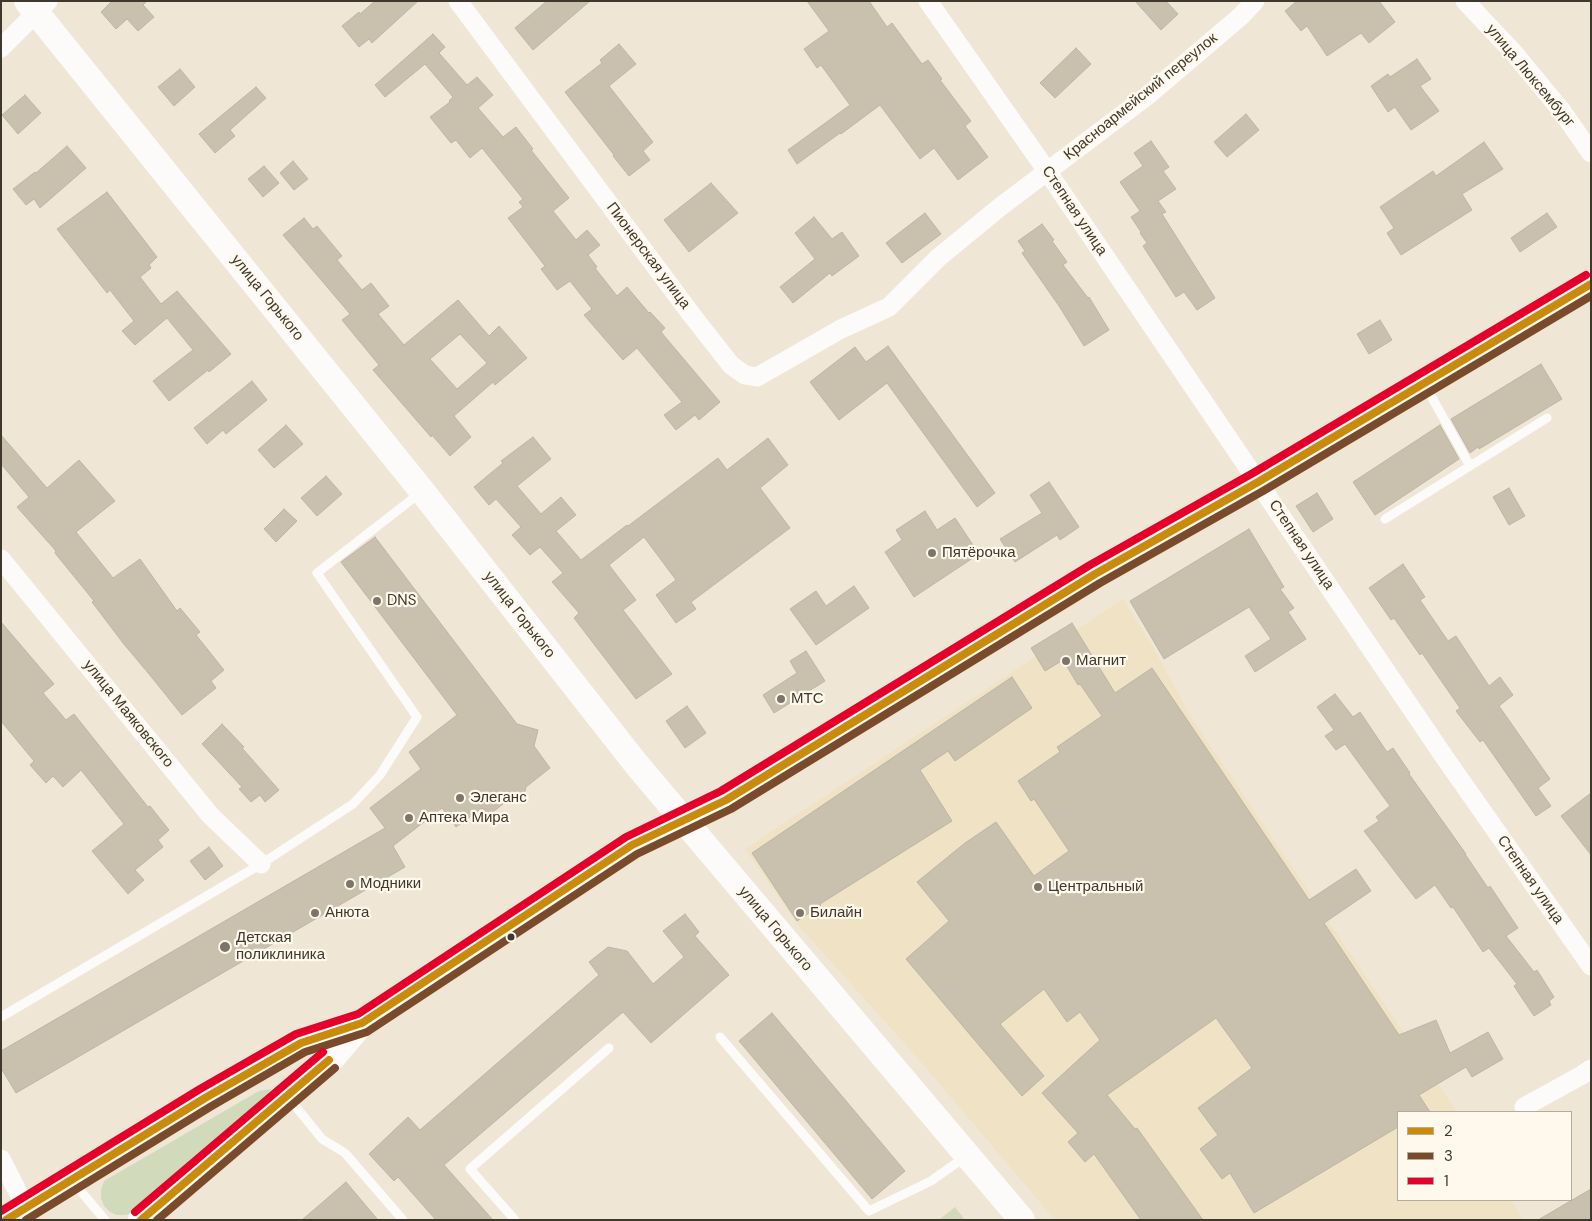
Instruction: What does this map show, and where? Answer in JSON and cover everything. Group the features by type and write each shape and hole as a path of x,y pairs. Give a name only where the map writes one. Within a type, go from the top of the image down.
{"street":[{"name":"Пионерская улица","path":"458,1 730,365 745,375 757,378 840,329 889,307"},
{"name":"Степная улица","path":"928,1 1047,172 1445,758 1591,966"},
{"name":"Красноармейский переулок","path":"889,307 938,258 1000,206 1147,96 1234,22 1255,1"},
{"name":"улица Люксембург","path":"1465,1 1519,60 1561,110 1591,153"},
{"path":"1,48 37,5"},
{"name":"улица Горького","path":"37,5 637,765 1022,1220"},
{"path":"1,1159 16,1214 206,1098 301,1043 362,1023 632,845 726,800 1094,574 1258,482 1591,284"},
{"name":"улица Маяковского","path":"1,559 210,815 261,864"},
{"path":"141,1220 333,1057 362,1023"},
{"path":"1524,1107 1582,1076 1591,1069"}],"lane":[{"path":"1424,383 1470,466"},
{"path":"1386,518 1548,418"},
{"path":"1,1017 261,864 353,804 380,775 417,717 317,573 422,491"},
{"path":"720,1037 868,1211 931,1181 968,1156"},
{"path":"514,1220 470,1169 609,1048"},
{"path":"287,1096 322,1139 345,1154 403,1220"},
{"path":"71,1180 105,1220"}],"shaded area":[{"name":"Центральный","path":"1123,599 1152,645 1191,717 1456,1111 1397,1111 1397,1201 1512,1201 1524,1220 1055,1220 915,1055 798,925 745,849"}],"green space":[{"path":"271,1089 264,1100 131,1214 117,1215 110,1212 104,1206 101,1190 104,1181 259,1091"},
{"path":"955,1207 965,1220 940,1220 940,1219"}],"building":[{"path":"112,1 147,1 143,5 154,17 138,31 127,19 116,29 101,12"},
{"path":"375,1 418,1 372,43 369,39 359,47 342,26"},
{"path":"547,1 590,1 533,50 515,28"},
{"path":"807,1 869,1 887,27 892,23 922,64 928,60 942,79 940,80 971,121 965,126 988,157 958,180 934,148 920,159 880,105 797,164 788,150 850,105 821,65 817,68 804,49 829,31"},
{"path":"1135,1 1166,1 1178,14 1161,30"},
{"path":"1297,1 1379,1 1395,22 1369,43 1361,33 1327,56 1307,26 1301,31 1285,11"},
{"path":"433,34 445,47 439,53 467,85 477,77 493,95 478,108 503,137 516,127 533,149 531,150 569,198 553,211 576,240 587,230 600,245 588,255 597,267 595,268 617,296 627,287 649,313 665,328 661,332 720,402 699,420 695,415 676,430 664,415 682,402 637,348 623,360 584,315 592,309 570,281 557,290 541,269 545,266 508,218 523,207 519,202 523,199 482,148 470,158 456,140 451,143 430,117 450,102 453,97 425,64 385,97 375,85"},
{"path":"619,44 636,64 609,86 653,142 643,151 650,160 629,176 565,92 602,63 600,60"},
{"path":"1076,48 1091,64 1055,98 1040,83"},
{"path":"1417,59 1431,79 1420,86 1439,111 1411,130 1395,107 1388,112 1371,86 1388,74 1390,77"},
{"path":"180,69 195,87 174,106 158,87"},
{"path":"256,87 266,98 230,130 235,136 215,153 199,134"},
{"path":"25,95 41,113 18,134 2,115"},
{"path":"1246,114 1259,130 1227,157 1214,142"},
{"path":"1151,141 1169,167 1163,171 1176,189 1158,201 1166,212 1162,214 1215,298 1197,310 1184,292 1176,297 1143,246 1147,243 1131,217 1140,211 1120,182 1143,166 1134,153"},
{"path":"1484,142 1503,169 1462,194 1472,210 1401,255 1387,233 1394,228 1380,207 1433,171 1436,176"},
{"path":"67,146 86,168 40,208 34,199 26,205 13,189 36,173"},
{"path":"293,161 308,179 294,190 280,173"},
{"path":"264,166 279,183 263,197 248,179"},
{"path":"711,183 738,213 689,252 664,220"},
{"path":"107,192 157,257 149,265 151,268 140,277 161,304 177,291 231,354 169,401 153,381 193,350 167,318 135,345 122,331 134,321 110,290 107,293 57,229"},
{"path":"925,213 941,234 902,263 886,243"},
{"path":"1547,213 1557,227 1520,252 1511,238"},
{"path":"814,217 832,239 842,232 859,256 832,276 830,273 793,303 780,287 815,259 795,233"},
{"path":"304,218 313,229 317,226 342,256 337,260 362,290 371,283 389,306 378,314 404,345 458,300 489,336 499,326 527,358 495,385 493,382 454,416 471,437 450,456 373,370 379,365 342,320 350,314 283,235","holes":["460,334 487,363 457,389 430,359"]},
{"path":"1042,224 1067,262 1063,265 1089,297 1109,330 1084,346 1022,253 1025,251 1018,241"},
{"path":"1380,320 1392,340 1369,354 1357,334"},
{"path":"888,346 995,493 977,507 887,383 839,420 810,382 855,347 866,362"},
{"path":"1541,364 1562,399 1470,453 1451,419"},
{"path":"252,381 267,400 226,434 223,430 207,444 194,428"},
{"path":"286,425 303,444 274,468 258,450"},
{"path":"1440,425 1459,459 1375,515 1353,482"},
{"path":"1,435 47,488 79,460 115,501 76,532 113,578 140,559 177,611 180,608 200,632 196,635 224,670 211,681 216,688 182,715 123,643 92,602 94,601 55,553 56,551 17,507 29,497 1,464"},
{"path":"533,437 551,459 517,486 541,514 561,497 576,515 556,531 581,560 718,458 727,470 768,438 788,465 760,488 790,528 691,602 696,609 676,623 656,595 676,580 644,537 609,565 636,600 623,610 672,674 636,699 574,618 579,613 552,582 563,573 540,547 530,555 512,535 521,527 496,499 489,505 474,487 503,463 501,461"},
{"path":"326,476 342,494 317,516 301,498"},
{"path":"1049,482 1079,527 1060,540 1057,535 1015,562 1000,539 1042,513 1030,495"},
{"path":"1509,488 1525,516 1509,525 1493,497"},
{"path":"1317,493 1333,519 1313,532 1296,506"},
{"path":"284,509 297,521 276,542 264,529"},
{"name":"Пятёрочка","path":"925,511 937,530 955,518 979,554 914,597 885,552 902,540 896,530"},
{"path":"1249,529 1284,587 1280,589 1294,608 1288,612 1306,639 1255,672 1245,656 1271,639 1249,607 1164,659 1130,601"},
{"path":"375,537 517,724 538,730 534,746 550,768 526,787 523,799 513,796 488,816 482,808 456,827 442,808 393,846 405,867 16,1093 1,1068 1,1051 385,828 370,808 421,769 409,752 457,715 341,562"},
{"path":"1403,564 1425,597 1420,600 1448,641 1456,636 1489,686 1500,677 1513,695 1499,706 1550,779 1538,788 1551,806 1536,816 1483,740 1480,742 1456,711 1460,708 1422,653 1420,655 1394,618 1391,620 1369,588"},
{"path":"854,586 869,608 816,645 790,609 816,591 826,606"},
{"path":"1,622 54,684 43,693 66,720 74,714 148,807 150,806 169,830 158,840 163,847 135,870 144,880 128,894 92,851 124,824 81,770 63,787 53,776 46,783 30,765 34,761 1,721"},
{"path":"1072,623 1115,693 1152,668 1309,900 1356,869 1371,891 1324,923 1399,1035 1436,1020 1450,1053 1488,1032 1503,1059 1472,1077 1466,1067 1419,1095 1429,1111 1397,1111 1397,1128 1254,1213 1230,1173 1222,1179 1200,1149 1218,1135 1198,1108 1252,1068 1216,1018 1107,1095 1135,1129 1137,1128 1203,1220 1141,1220 1094,1154 1085,1162 1068,1142 1078,1133 1042,1093 1100,1040 1080,1012 1067,1022 1044,989 1000,1024 1044,1076 1022,1096 906,959 949,921 917,882 965,843 996,822 1034,876 1069,851 1034,799 1031,801 1018,781 1060,752 1057,747 1102,716 1080,684 1078,685 1063,660 1045,671 1031,648"},
{"path":"806,651 825,681 774,713 763,695 797,673 790,661"},
{"path":"1012,677 1032,708 955,761 948,751 920,770 952,821 820,904 797,921 752,853"},
{"path":"1335,694 1353,717 1360,712 1387,752 1393,748 1488,888 1490,886 1518,928 1506,936 1534,972 1537,970 1554,997 1549,1001 1551,1005 1534,1016 1514,986 1517,984 1489,948 1483,952 1453,907 1451,908 1435,885 1416,899 1364,831 1379,821 1376,817 1390,806 1345,744 1336,750 1325,736 1334,730 1317,707"},
{"path":"687,706 706,733 685,748 666,721"},
{"path":"222,724 244,747 242,748 279,790 265,802 260,795 251,802 239,789 242,787 202,744"},
{"path":"1591,793 1591,855 1561,816"},
{"path":"209,847 223,866 205,880 190,861"},
{"path":"685,914 699,932 695,936 729,975 651,1043 623,1012 444,1165 493,1220 436,1220 398,1177 394,1181 369,1154 408,1117 420,1130 599,975 589,962 608,947 627,951 653,984 684,957 663,931"},
{"path":"772,1013 905,1171 872,1199 739,1041"},
{"path":"346,1182 378,1220 302,1220"},
{"path":"1591,1189 1591,1220 1538,1220 1572,1201"}],"transit line":[{"name":"1","path":"1,1211 200,1089 296,1034 358,1014 626,837 721,791 1090,565 1253,473 1586,275"},
{"name":"2","path":"6,1220 205,1098 301,1043 362,1023 632,845 726,800 1095,574 1258,482 1591,284"},
{"name":"3","path":"26,1220 210,1107 305,1052 367,1032 637,854 731,809 1100,583 1263,491 1591,296"},
{"name":"1","path":"135,1212 323,1052"},
{"name":"2","path":"141,1220 329,1060"},
{"name":"3","path":"157,1220 335,1068"}],"place":[{"name":"Пятёрочка","path":"932,553"},
{"name":"DNS","path":"377,601"},
{"name":"Магнит","path":"1066,661"},
{"name":"МТС","path":"781,699"},
{"name":"Элеганс","path":"460,798"},
{"name":"Аптека Мира","path":"409,818"},
{"name":"Модники","path":"350,884"},
{"name":"Центральный","path":"1038,887"},
{"name":"Анюта","path":"315,913"},
{"name":"Билайн","path":"800,913"},
{"name":"Детская поликлиника","path":"225,947"}]}
